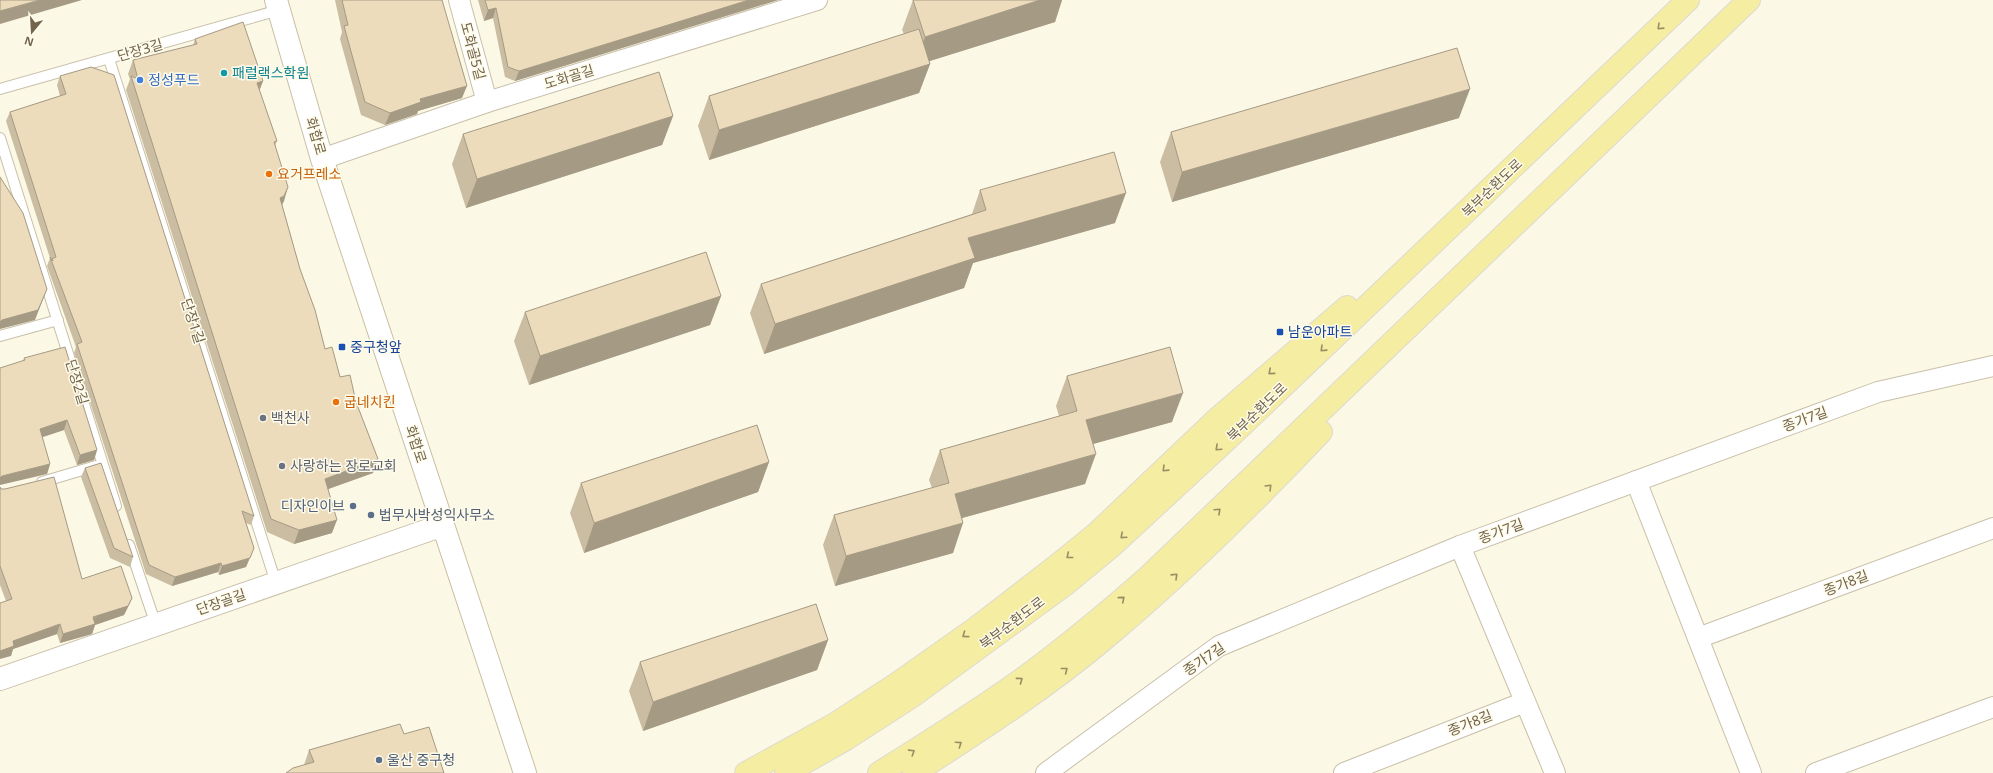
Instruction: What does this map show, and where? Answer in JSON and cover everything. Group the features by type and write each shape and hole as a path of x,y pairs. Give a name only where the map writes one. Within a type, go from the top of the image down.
{"main road":[{"name":"북부순환도로","path":"786,773 846,739 911,697 1055,592 1113,545 1228,439 1688,0"},
{"path":"879,773 943,733 1021,680 1096,622 1148,577 1749,0"},
{"name":"화합로","path":"278,5 322,159 524,773"},
{"path":"746,773 835,724 898,683 976,628 1073,553 1097,533 1218,418 1566,118"},
{"path":"914,773 1031,696 1108,636 1161,590 1268,488 1596,148"},
{"name":"단장골길","path":"0,679 443,525"}],"street":[{"name":"도화골5길","path":"459,0 487,102"},
{"name":"도화골길","path":"322,159 487,102 817,0"},
{"name":"종가7길","path":"1046,773 1219,646 1460,546 1878,392 1993,366"},
{"path":"1636,481 1751,773"},
{"name":"종가8길","path":"1698,638 1993,528"},
{"path":"1460,546 1555,773"},
{"name":"종가8길","path":"1344,773 1525,702"},
{"path":"1816,773 1993,707"}],"lane":[{"name":"단장3길","path":"0,89 109,59 278,5"},
{"name":"단장1길","path":"109,59 276,583"},
{"name":"단장2길","path":"0,138 119,515"},
{"path":"0,336 58,320"},
{"path":"31,485 102,464"},
{"path":"126,537 156,625"}],"building":[{"path":"0,0 40,0 0,11"},
{"path":"342,0 442,0 467,86 420,99 421,102 390,113 365,102 344,26 348,25"},
{"path":"485,0 749,0 519,71 508,67 496,8 488,10"},
{"path":"913,0 1040,0 925,37"},
{"path":"243,22 263,81 257,83 277,141 274,142 288,187 284,196 280,198 300,269 315,310 325,349 332,347 340,377 350,375 356,402 378,459 325,479 337,520 299,530 271,519 131,76 138,79 133,60 197,44 195,39"},
{"path":"919,29 930,64 719,130 709,96"},
{"path":"1457,48 1470,89 1182,172 1171,132"},
{"path":"91,67 114,75 254,516 242,511 254,548 250,558 222,566 221,563 175,577 149,565 77,344 82,342 50,257 53,261 52,259 56,257 10,112 66,94 60,76"},
{"path":"659,72 673,116 477,179 463,134"},
{"path":"1114,152 1126,193 968,238 975,258 775,324 761,284 986,210 980,190"},
{"path":"0,177 23,213 47,289 38,310 2,320 0,322"},
{"path":"706,252 721,296 540,356 525,312"},
{"path":"65,347 97,450 80,455 67,420 40,429 50,464 2,476 0,478 0,368 25,360 24,358"},
{"path":"1170,347 1183,393 1086,420 1096,454 955,494 963,523 846,556 834,515 949,483 940,450 1077,411 1067,376"},
{"path":"757,425 769,462 594,523 581,483"},
{"path":"101,463 133,557 114,548 85,468"},
{"path":"54,477 82,579 121,566 132,598 128,606 93,617 95,624 63,634 60,624 13,641 14,646 0,651 0,603 12,599 0,566 0,487 1,489 5,489"},
{"path":"816,604 828,640 653,702 640,662"},
{"path":"400,724 404,734 429,727 444,773 286,773 293,768 314,762 309,750"}],"place":[{"name":"패럴랙스학원","path":"224,73"},
{"name":"정성푸드","path":"140,80"},
{"name":"요거프레소","path":"269,174"},
{"name":"남운아파트","path":"1280,332"},
{"name":"중구청앞","path":"342,347"},
{"name":"굽네치킨","path":"336,402"},
{"name":"백천사","path":"263,418"},
{"name":"사랑하는 장로교회","path":"282,466"},
{"name":"디자인이브","path":"353,506"},
{"name":"법무사박성익사무소","path":"371,515"},
{"name":"울산 중구청","path":"379,760"}]}
